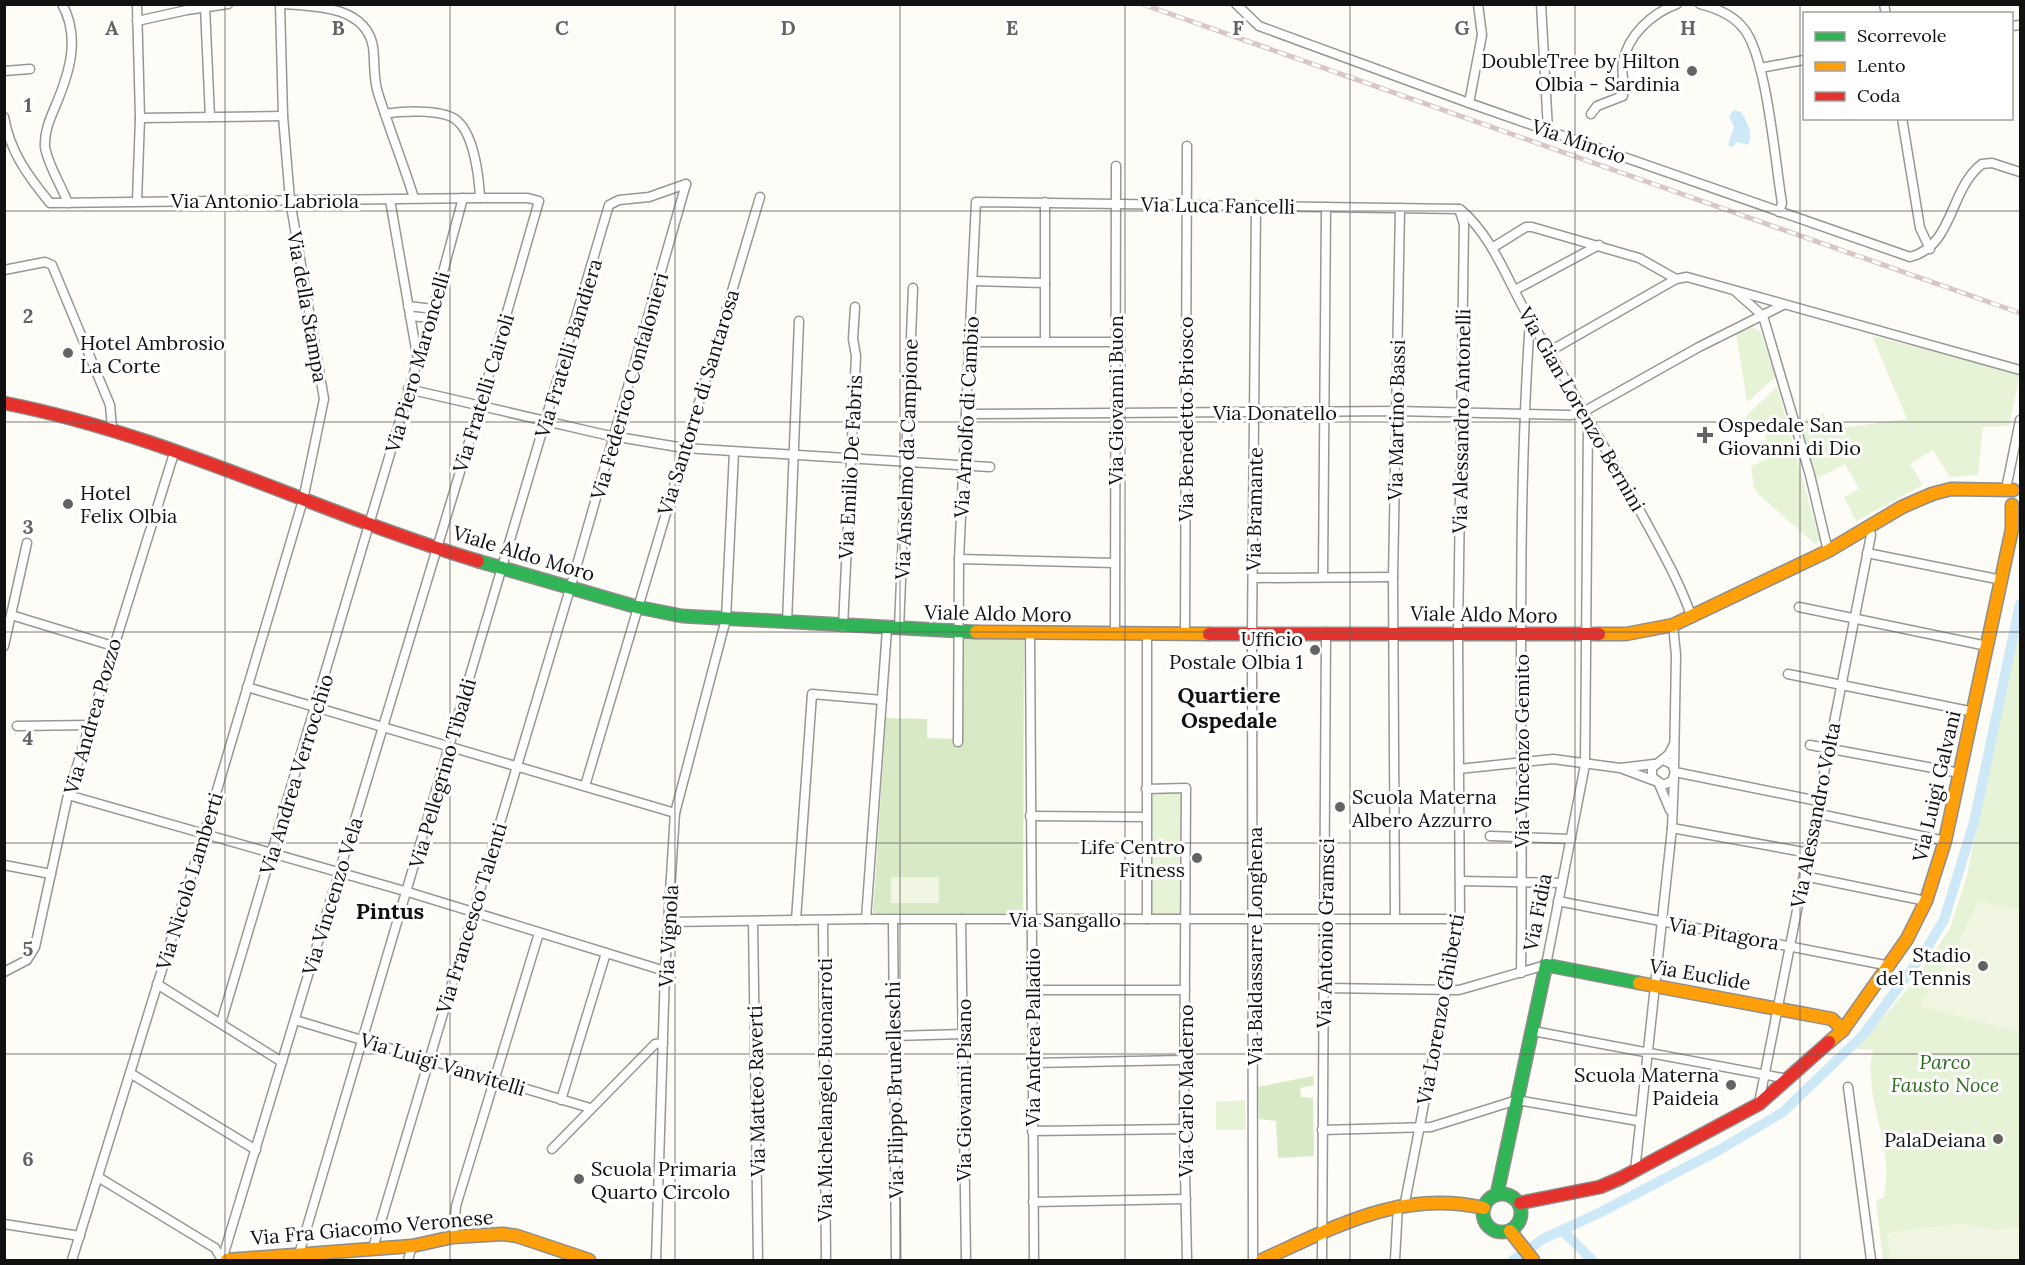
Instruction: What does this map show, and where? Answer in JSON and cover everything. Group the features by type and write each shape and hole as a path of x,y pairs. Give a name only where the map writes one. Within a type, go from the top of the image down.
{"street":[{"path":"62,4 74,36 65,82 47,125 45,147 68,202"},
{"path":"137,4 140,118 137,201"},
{"path":"137,21 228,4"},
{"path":"282,4 320,6 338,11 354,18 366,29 373,44 376,87 414,198"},
{"name":"Via della Stampa","path":"282,4 283,116 290,200 324,399 303,500"},
{"name":"Via Mincio","path":"1236,4 1259,26 1469,103 1910,257 1930,249"},
{"path":"1469,103 1482,34 1478,4"},
{"path":"1541,4 1548,130"},
{"path":"1591,114 1598,106 1623,96 1622,75 1628,49 1646,23 1668,6 1677,4"},
{"path":"1700,4 1719,11 1742,26 1753,44 1760,68 1782,203 1779,212"},
{"path":"205,7 210,117"},
{"path":"1760,68 1803,60"},
{"path":"4,71 30,69"},
{"path":"385,114 409,109 454,118 466,132 479,177 480,198"},
{"path":"140,118 283,116"},
{"name":"Via Antonio Labriola","path":"4,117 11,147 28,176 50,203 528,198 538,201 528,240"},
{"path":"1902,120 1920,228 1930,249 1938,241 1974,170 1982,164 1992,163 2020,172"},
{"name":"Via Benedetto Briosco","path":"1185,634 1184,412 1187,146"},
{"name":"Via Giovanni Buon","path":"1115,634 1115,342 1118,203 1116,166"},
{"name":"Via Fratelli Bandiera","path":"504,568 609,205 619,200 649,196 686,184"},
{"name":"Via Federico Confalonieri","path":"570,588 686,184"},
{"name":"Via Santorre di Santarosa","path":"585,786 760,197"},
{"name":"Via Piero Maroncelli","path":"370,525 463,198"},
{"path":"390,200 418,356"},
{"name":"Via Luca Fancelli","path":"976,202 1459,209"},
{"name":"Via Arnolfo di Cambio","path":"958,742 959,559 976,202"},
{"path":"1045,202 1045,341"},
{"name":"Via Bramante","path":"1252,632 1256,205"},
{"path":"1323,576 1326,207"},
{"name":"Via Martino Bassi","path":"1395,918 1393,577 1400,208"},
{"name":"Via Gian Lorenzo Bernini","path":"1459,209 1472,220 1492,248 1530,320 1550,351 1670,567 1692,618"},
{"name":"Via Alessandro Antonelli","path":"1458,634 1464,224 1459,209"},
{"path":"1492,248 1526,227 1532,227 1639,258 1676,279"},
{"name":"Via Fratelli Cairoli","path":"436,547 528,240"},
{"path":"1515,290 1599,245"},
{"path":"4,270 45,262 52,264 110,405 112,428"},
{"path":"1550,351 1676,279 1687,277 2020,370"},
{"path":"973,281 1045,283"},
{"name":"Via Anselmo da Campione","path":"866,919 882,700 892,629 905,461 913,288"},
{"path":"1733,289 1763,316 1810,475 1828,551"},
{"path":"1583,412 1699,347 1783,305"},
{"path":"408,306 432,313"},
{"name":"Via Emilio De Fabris","path":"843,627 856,356 853,339 855,307"},
{"path":"410,316 432,313"},
{"name":"Via Vincenzo Gemito","path":"1521,973 1520,636 1524,412 1530,320"},
{"path":"787,623 799,321"},
{"path":"970,342 1115,342"},
{"path":"408,389 546,422 684,448 990,466"},
{"name":"Viale Aldo Moro","path":"4,404 55,411 112,428 370,525 637,608 681,616 843,627 1030,634 1147,635 1252,632 1520,636 1626,634 1673,626 1692,618 1828,551 1902,507 1932,494 1951,489 1991,490 2001,500 2016,496"},
{"name":"Via Donatello","path":"966,414 1116,411 1396,411 1460,414 1524,412 1571,415 1583,412"},
{"path":"2016,496 2020,420"},
{"name":"Via Fidia","path":"1497,1194 1533,1031 1585,765 1588,421"},
{"path":"1587,447 1604,447"},
{"name":"Via Andrea Pozzo","path":"4,972 27,960 35,947 69,795 175,450"},
{"name":"Via Vignola","path":"656,1260 665,971 675,813 726,619 734,452"},
{"name":"Via Luigi Galvani","path":"1843,1030 1890,966 1926,901 1946,841 2002,580 2016,496"},
{"name":"Via Nicolò Lamberti","path":"72,1260 204,834 303,500"},
{"name":"Via Andrea Verrocchio","path":"221,1023 370,525"},
{"name":"Via Alessandro Volta","path":"1759,1104 1871,535 1869,528"},
{"path":"4,646 27,543"},
{"name":"Via Vincenzo Vela","path":"224,1260 436,547"},
{"path":"1867,553 2002,580"},
{"path":"959,559 1114,563"},
{"name":"Via Pellegrino Tibaldi","path":"299,1254 361,1039 408,892 449,747 504,568"},
{"path":"1253,578 1393,577"},
{"name":"Via Francesco Talenti","path":"373,1248 570,588"},
{"path":"1799,607 1988,646"},
{"path":"11,615 113,646"},
{"path":"1635,1171 1638,1121 1648,1053 1660,922 1672,828 1677,739 1676,655 1673,626"},
{"name":"Via Baldassarre Longhena","path":"1252,632 1253,1260"},
{"name":"Via Antonio Gramsci","path":"1322,1260 1326,918 1326,632"},
{"name":"Via Andrea Palladio","path":"1030,634 1030,919 1033,990 1034,1260"},
{"name":"Via Lorenzo Ghiberti","path":"1395,1260 1401,1203 1460,919 1458,634"},
{"path":"1147,635 1147,919"},
{"path":"1788,674 1974,712"},
{"path":"247,687 675,813"},
{"path":"796,920 812,694 882,700"},
{"path":"17,726 89,725"},
{"path":"1672,816 1651,773 1677,739"},
{"path":"1810,745 1960,773"},
{"path":"1459,769 1553,759 1620,768 1659,762 1675,772 1818,801"},
{"path":"1620,768 1657,782 1668,783 1675,772"},
{"name":"Via Carlo Maderno","path":"1146,789 1186,788 1184,1129 1187,1260"},
{"path":"69,795 338,874 408,892 665,971"},
{"path":"1815,813 1946,841"},
{"path":"1030,816 1146,817"},
{"path":"1672,828 1809,853"},
{"path":"1490,836 1570,838"},
{"path":"4,865 51,874"},
{"path":"1804,876 1926,901"},
{"path":"1460,881 1562,883"},
{"name":"Via Pitagora","path":"1558,901 1890,966"},
{"name":"Via Sangallo","path":"669,922 866,919 1185,921 1326,918 1460,919"},
{"name":"Via Filippo Brunelleschi","path":"893,919 896,1260"},
{"name":"Via Giovanni Pisano","path":"961,919 966,1260"},
{"name":"Via Michelangelo Buonarroti","path":"823,920 826,1260"},
{"name":"Via Matteo Raverti","path":"753,921 758,1260"},
{"path":"453,1238 456,1206 539,933"},
{"path":"561,1100 606,953"},
{"path":"1325,988 1459,990 1546,965"},
{"name":"Via Euclide","path":"1546,965 1832,1019 1843,1030"},
{"path":"157,984 282,1062"},
{"path":"1033,990 1185,990"},
{"name":"Via Luigi Vanvitelli","path":"295,1020 590,1108"},
{"path":"1520,1203 1600,1187 1635,1171 1759,1104 1843,1030"},
{"path":"1533,1031 1764,1076 1788,1078"},
{"path":"894,1036 963,1034"},
{"path":"552,1149 655,1044 663,1043"},
{"path":"1033,1063 1184,1060"},
{"path":"130,1073 256,1150"},
{"path":"1848,1087 1871,1260"},
{"path":"1322,1130 1431,1127 1517,1100 1638,1121"},
{"path":"1032,1131 1184,1129"},
{"path":"98,1177 215,1248 224,1260"},
{"path":"1513,1235 1522,1216 1520,1203 1510,1194 1497,1194 1491,1197 1484,1208 1484,1220 1492,1229 1513,1235 1532,1259"},
{"path":"1033,1202 1186,1199"},
{"path":"1262,1260 1401,1203 1447,1199 1484,1208"},
{"path":"4,1224 80,1236"},
{"name":"Via Fra Giacomo Veronese","path":"224,1260 299,1254 358,1255 373,1248 411,1246 453,1238 503,1234 517,1236 589,1260"},
{"path":"215,1248 227,1245"},
{"path":"408,1260 411,1246"}],"green space":[{"path":"1749,326 1760,331 1776,377 1747,402 1736,333"},
{"path":"1872,336 2020,373 2009,426 1983,427 1978,475 1950,477 1933,450 1910,464 1923,485 1856,521 1844,497 1859,489 1845,464 1814,480 1800,425 1806,419 1824,413 1827,430 1907,419"},
{"path":"1777,387 1820,541 1815,544 1760,496 1754,488 1751,466 1768,459 1765,427 1747,429 1746,416"},
{"name":"Parco Fausto Noce","path":"2020,625 2020,1260 1883,1260 1876,1200 1884,1198 1886,1169 1871,1079 1873,1050 1856,1049 1916,979 1950,928 1967,875"},
{"path":"961,638 1024,639 1023,913 873,913 886,718 927,719 927,738 959,739"},
{"path":"1182,791 1180,914 1152,915 1150,792"},
{"path":"891,877 939,877 939,903 891,903"},
{"name":"Stadio del Tennis","path":"1978,901 2020,910 2020,1032 1919,1006 1959,942"},
{"path":"1313,1076 1314,1085 1300,1088 1301,1097 1313,1098 1314,1156 1278,1158 1276,1121 1259,1119 1258,1087"},
{"path":"1245,1100 1246,1130 1216,1130 1216,1102"},
{"path":"1961,1223 1994,1230 2020,1227 2020,1260 1890,1260 1887,1233"}],"water":[{"path":"1734,110 1741,112 1747,124 1750,133 1748,145 1737,142 1732,147 1728,145 1734,127 1729,116"}],"waterway":[{"path":"1513,1260 1543,1239 1601,1212 1721,1149 1783,1112 1864,1034 1925,951 1944,920 1974,822 2020,604"},
{"path":"1562,1230 1592,1260"}],"railway":[{"path":"1142,4 2020,313"}],"traffic: fast":[{"path":"478,561 637,607 682,616 976,632"},
{"path":"1497,1194 1546,965 1639,983"},
{"path":"1502,1194 1516,1199 1521,1213 1516,1227 1502,1232 1488,1227 1483,1213 1488,1199 1502,1194"}],"traffic: slow":[{"path":"1599,634 1626,634 1673,625 1828,551 1902,507 1932,494 1951,489 2013,490"},
{"path":"1829,1042 1843,1030 1907,939 1926,901 1945,841 2012,529 2012,505"},
{"path":"976,632 1209,634"},
{"path":"1639,983 1832,1019 1843,1030"},
{"path":"1262,1260 1342,1224 1397,1207 1425,1203 1454,1203 1484,1208"},
{"path":"1510,1231 1533,1260"},
{"path":"227,1260 412,1246 453,1237 503,1234 517,1236 589,1260"}],"traffic: jam":[{"path":"4,403 125,434 418,542 478,561"},
{"path":"1209,634 1599,634"},
{"path":"1520,1203 1600,1187 1621,1178 1759,1104 1829,1042"}],"place":[{"name":"DoubleTree by Hilton Olbia - Sardinia","path":"1692,71"},
{"name":"Hotel Ambrosio La Corte","path":"68,353"},
{"name":"Ospedale San Giovanni di Dio","path":"1705,435"},
{"name":"Hotel Felix Olbia","path":"68,504"},
{"name":"Ufficio Postale Olbia 1","path":"1315,650"},
{"name":"Scuola Materna Albero Azzurro","path":"1340,807"},
{"name":"Life Centro Fitness","path":"1197,858"},
{"name":"Stadio del Tennis","path":"1983,966"},
{"name":"Scuola Materna Paideia","path":"1731,1085"},
{"name":"PalaDeiana","path":"1998,1139"},
{"name":"Scuola Primaria Quarto Circolo","path":"579,1179"}],"district":[{"name":"Quartiere Ospedale","path":"1229,708"},
{"name":"Pintus","path":"390,911"}]}
